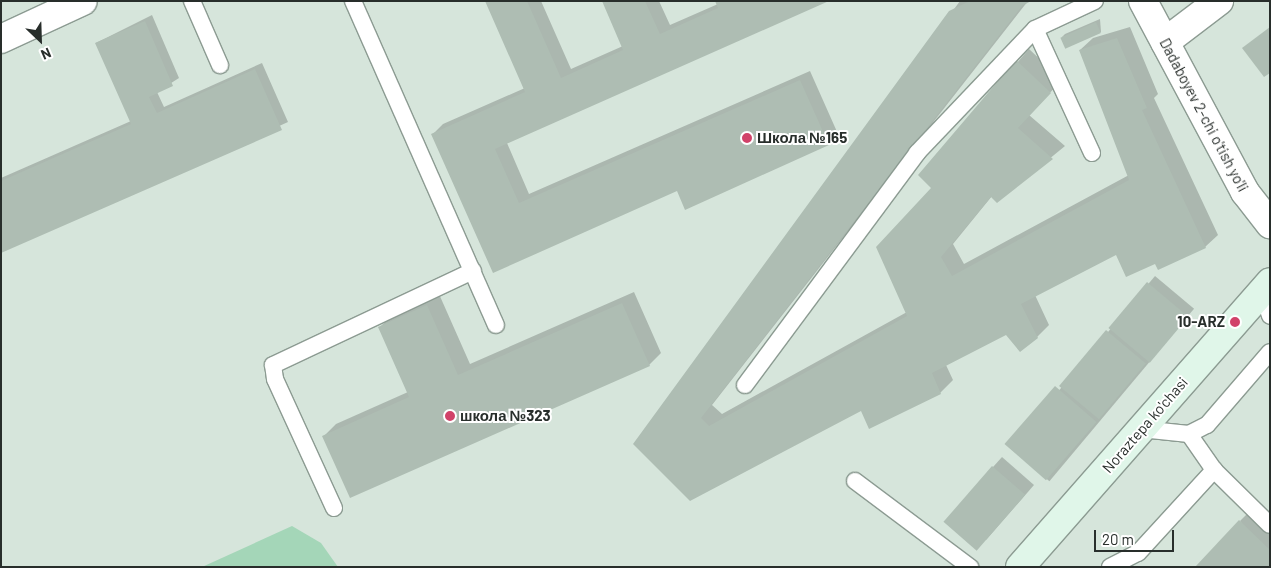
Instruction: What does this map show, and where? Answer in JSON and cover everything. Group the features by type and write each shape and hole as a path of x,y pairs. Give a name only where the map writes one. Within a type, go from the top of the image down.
{"main road":[{"name":"Noraztepa ko'chasi","path":"1020,567 1141,429 1267,296"}],"street":[{"path":"1,39 83,1"},
{"name":"Dadaboyev 2-chi o'tish yo'li","path":"1143,1 1245,192 1270,224"},
{"path":"1165,42 1219,1"}],"lane":[{"path":"192,1 220,65"},
{"path":"353,1 496,325"},
{"path":"745,385 917,153 1035,29 1095,1"},
{"path":"1035,29 1092,153"},
{"path":"334,508 273,365 473,271"},
{"path":"1141,429 1189,434 1208,425 1270,352"},
{"path":"1189,434 1214,470 1270,525"},
{"path":"1110,567 1138,553 1214,470"},
{"path":"855,481 970,567"}],"green space":[{"path":"292,526 321,543 338,567 202,567"}],"building":[{"name":"Школа №165","path":"485,1 527,1 561,78 623,50 602,1 645,1 660,34 718,8 715,1 829,1 495,149 519,203 800,80 829,145 685,210 677,191 493,273 431,134 525,92"},
{"path":"970,1 1031,1 1022,6 701,418 709,426 907,316 876,247 931,188 918,175 1016,60 1051,93 1018,128 1053,159 997,203 991,197 941,257 952,276 1129,180 1079,50 1117,38 1147,108 1142,110 1206,248 1158,270 1155,264 1126,277 1116,255 1021,304 1038,338 1020,352 1006,335 932,373 941,394 869,429 861,411 690,501 633,444 949,11"},
{"path":"145,21 173,86 149,97 157,113 255,69 282,130 1,253 1,181 131,124 95,43"},
{"path":"1096,22 1101,33 1065,49 1060,38"},
{"path":"1270,27 1270,73 1264,77 1242,48"},
{"path":"1147,282 1188,317 1150,363 1108,328"},
{"name":"школа №323","path":"622,303 650,366 350,498 322,436 409,397 378,327 427,305 458,375"},
{"path":"1106,330 1146,363 1099,419 1059,386"},
{"path":"1055,386 1097,422 1046,480 1004,444"},
{"path":"992,466 1025,495 977,551 943,522"},
{"path":"1239,520 1270,550 1270,567 1195,567"}],"place":[{"name":"Школа №165","path":"747,138"},
{"name":"10-ARZ","path":"1235,322"},
{"name":"школа №323","path":"450,416"}]}
